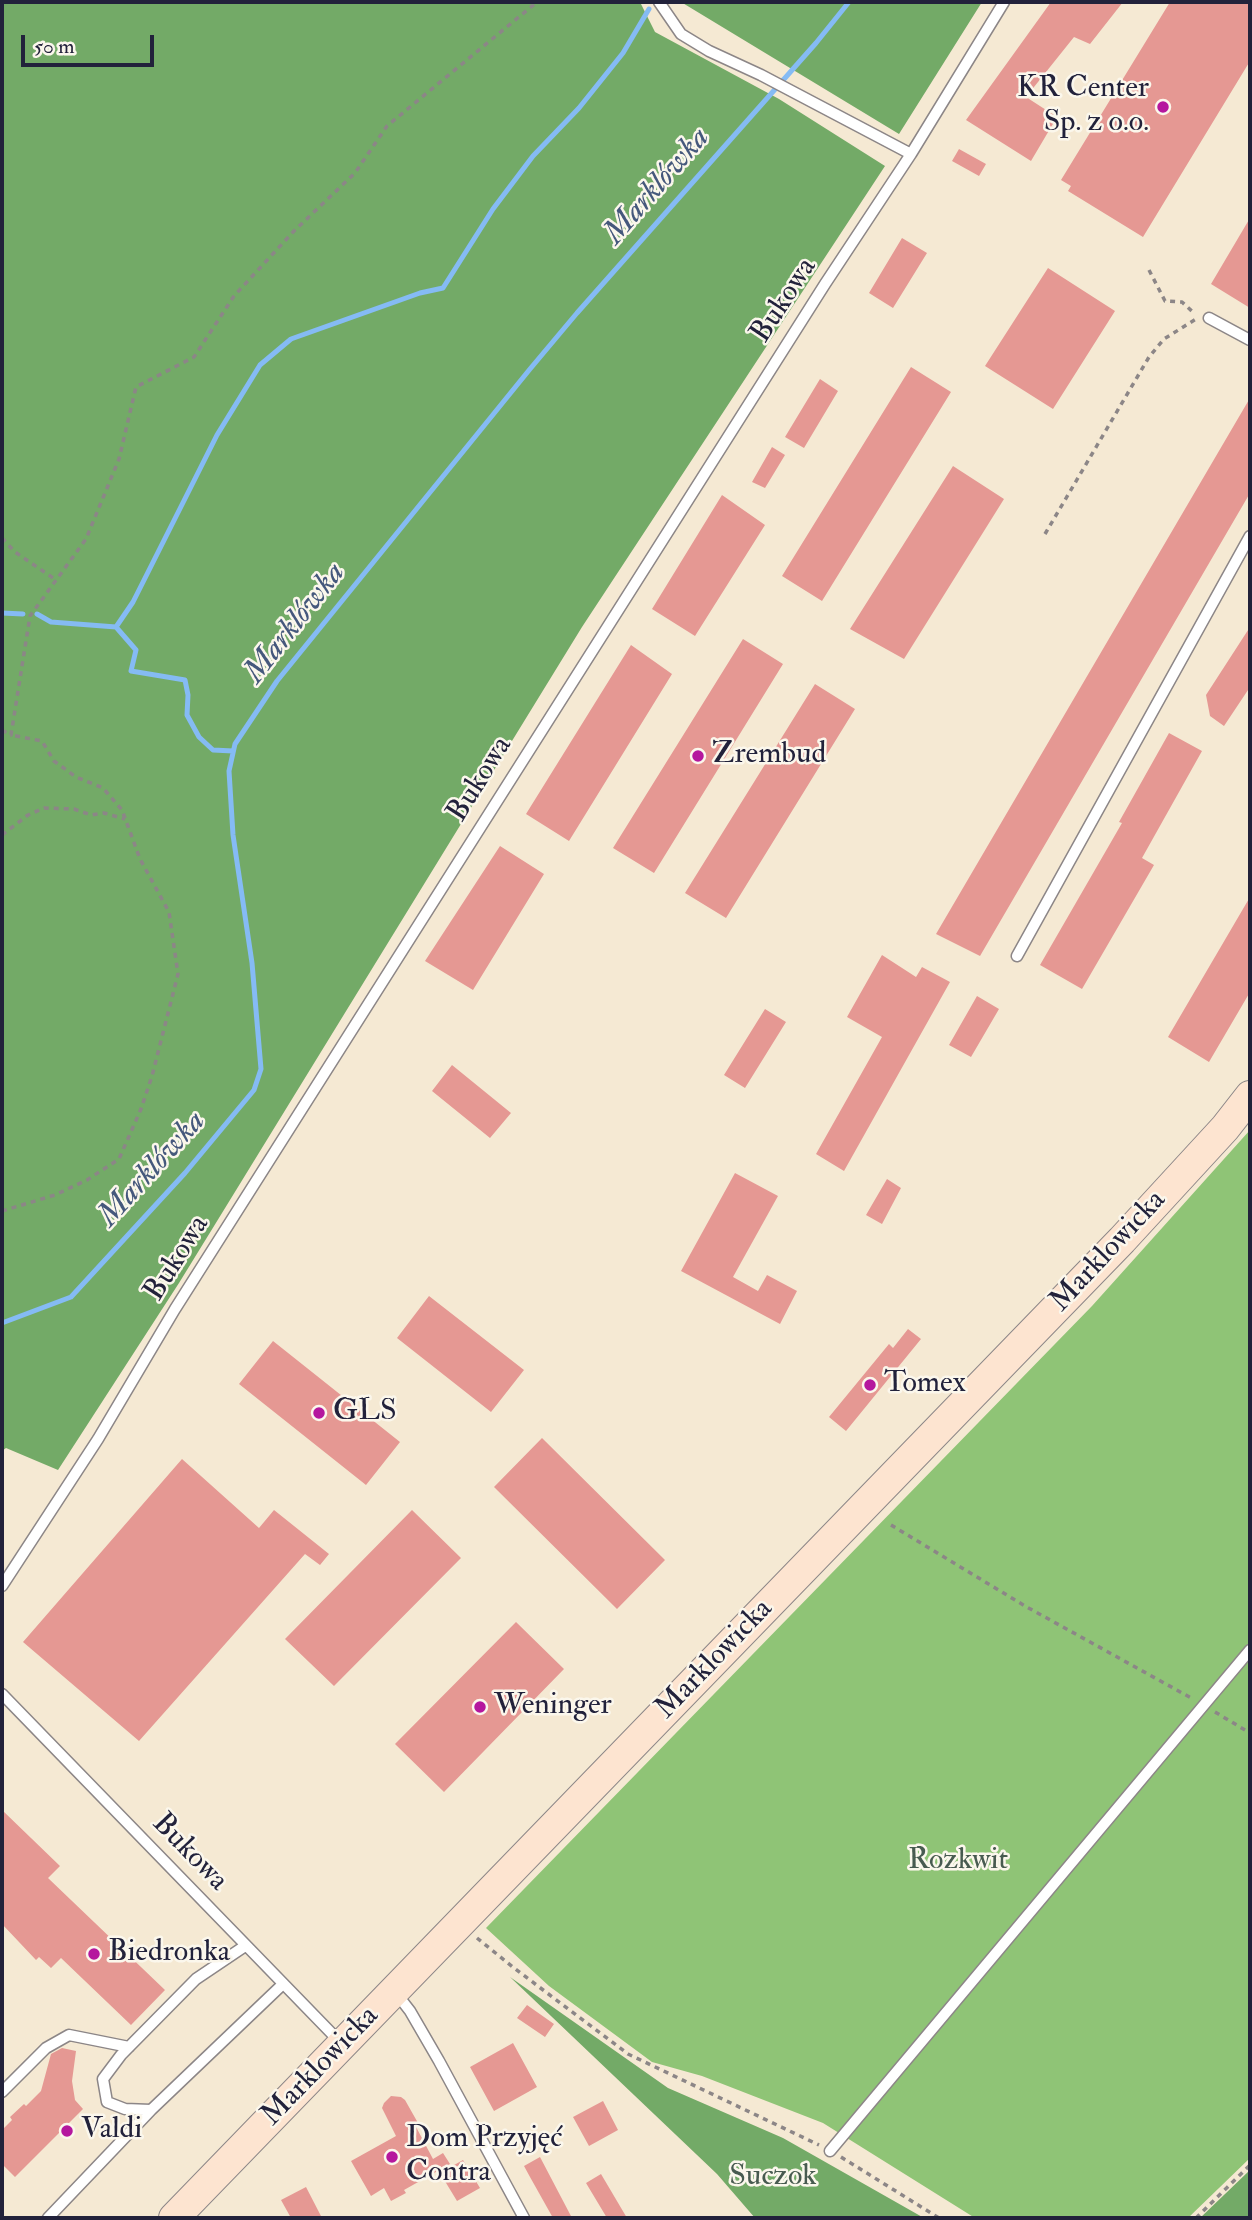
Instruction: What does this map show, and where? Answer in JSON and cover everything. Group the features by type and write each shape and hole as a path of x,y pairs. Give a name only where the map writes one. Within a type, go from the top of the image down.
{"main road":[{"name":"Marklowicka","path":"174,2218 1122,1240 1225,1128 1250,1096"}],"lane":[{"path":"659,2 681,34 709,51 911,153"},
{"name":"Bukowa","path":"2,1586 92,1449 175,1309 825,284 911,153 1004,2"},
{"path":"1204,318 1250,340"},
{"path":"1017,956 1250,536"},
{"path":"831,2151 1250,1650"},
{"name":"Bukowa","path":"2,1694 342,2044"},
{"path":"151,2110 125,2109 107,2102 103,2079 129,2047 196,1979 245,1946"},
{"path":"48,2218 151,2110 284,1983"},
{"path":"394,1991 410,2011 433,2051 524,2218"},
{"path":"2,2092 46,2048 69,2035 129,2047"}],"path":[{"path":"11,735 30,616 86,539 119,459 136,387 194,357 234,296 294,231 355,173 387,125 537,2"},
{"path":"1045,534 1149,356 1164,339 1204,318 1182,302 1165,301 1149,270"},
{"path":"2,538 15,552 56,580"},
{"path":"2,730 11,735 41,741 54,761 76,776 103,788 122,810 140,859 169,912 178,974 152,1076 119,1159 87,1180 55,1195 2,1212"},
{"path":"2,835 28,815 44,808 74,809 91,815 104,813 126,820"},
{"path":"891,1525 1025,1606 1204,1705 1250,1734"},
{"path":"460,1923 514,1968 628,2054 831,2151 939,2218"},
{"path":"1196,2218 1250,2165"}],"green space":[{"path":"2,2 640,2 655,32 779,99 885,166 582,627 179,1283 58,1470 6,1448 2,1451"},
{"path":"681,2 982,2 899,134"},
{"name":"Rozkwit","path":"1250,1130 1250,2158 1188,2218 975,2218 823,2123 702,2076 652,2062 549,1986 486,1928 1092,1306"},
{"name":"Suczok","path":"510,1977 668,2088 783,2138 924,2218 755,2218 717,2174"},
{"path":"1250,2170 1250,2218 1200,2218"}],"building":[{"path":"1051,2 1123,2 1090,44 1074,37 1026,97 1057,117 1031,161 966,120"},
{"name":"KR Center Sp. z o.o.","path":"1170,2 1250,2 1250,61 1143,237 1068,191 1071,186 1061,180"},
{"path":"959,149 986,164 979,176 952,161"},
{"path":"1250,218 1250,308 1211,284"},
{"path":"902,238 927,253 893,308 869,293"},
{"path":"1048,268 1115,311 1053,409 985,366"},
{"path":"911,367 951,392 822,601 782,576"},
{"path":"820,379 838,391 804,448 785,437"},
{"path":"1250,398 1250,493 980,956 936,934"},
{"path":"772,447 785,455 765,488 752,482"},
{"path":"953,466 1004,499 904,659 850,629"},
{"path":"722,495 765,525 695,636 652,609"},
{"path":"1250,627 1250,687 1224,726 1210,716 1206,695"},
{"name":"Zrembud","path":"743,639 783,664 654,873 613,848"},
{"path":"631,645 672,674 569,841 526,814"},
{"path":"815,684 855,709 726,918 685,893"},
{"path":"1169,733 1202,751 1142,858 1154,865 1082,989 1040,965 1122,823 1119,822"},
{"path":"500,846 544,874 473,990 425,961"},
{"path":"1250,897 1250,992 1209,1062 1168,1037"},
{"path":"882,955 916,977 922,967 950,982 844,1171 816,1154 882,1037 847,1017"},
{"path":"977,996 999,1009 971,1057 949,1045"},
{"path":"765,1009 786,1022 745,1088 724,1075"},
{"path":"452,1065 511,1113 490,1138 432,1091"},
{"path":"735,1173 778,1196 733,1277 758,1291 767,1275 797,1291 780,1324 681,1271"},
{"path":"887,1179 901,1188 882,1224 866,1215"},
{"path":"429,1296 524,1370 491,1412 397,1338"},
{"path":"908,1329 921,1339 846,1431 829,1417 889,1344 893,1348"},
{"name":"GLS","path":"273,1341 400,1442 366,1485 239,1384"},
{"path":"542,1438 665,1560 617,1609 494,1487"},
{"path":"182,1459 259,1528 274,1510 329,1554 320,1565 305,1554 139,1741 23,1642"},
{"path":"412,1510 461,1558 334,1686 285,1639"},
{"name":"Weninger","path":"516,1622 564,1669 444,1792 395,1744"},
{"path":"2,1810 60,1866 48,1878 165,1990 131,2025 61,1958 51,1968 39,1957 36,1960 2,1924"},
{"path":"527,2005 554,2024 545,2037 517,2018"},
{"path":"513,2043 537,2087 494,2111 470,2067"},
{"path":"62,2048 76,2051 72,2081 75,2100 83,2109 15,2177 2,2164 2,2130 12,2120 10,2117 41,2091 51,2054"},
{"path":"391,2096 405,2100 433,2159 443,2153 450,2164 404,2190 406,2193 391,2201 384,2188 371,2196 351,2161 396,2136 382,2108"},
{"path":"603,2101 618,2130 589,2146 573,2117"},
{"path":"540,2157 572,2218 553,2218 524,2166"},
{"path":"463,2160 480,2188 457,2201 440,2173"},
{"path":"601,2174 627,2218 607,2218 586,2183"},
{"path":"306,2187 322,2218 291,2218 281,2200"}],"waterway":[{"name":"Marklówka","path":"2,1323 71,1297 185,1173 254,1090 261,1069 252,963 233,835 229,771 235,744 277,681 530,369 849,2"},
{"path":"116,627 133,602 217,435 260,365 291,339 420,293 443,288 493,209 533,156 579,108 623,53 649,9"},
{"path":"2,613 23,614"},
{"path":"37,614 51,622 116,627 136,650 131,671 185,680 188,695 187,715 199,737 213,750 233,751"}],"place":[{"name":"KR Center Sp. z o.o.","path":"1163,107"},
{"name":"Zrembud","path":"698,756"},
{"name":"Tomex","path":"870,1385"},
{"name":"GLS","path":"319,1413"},
{"name":"Weninger","path":"480,1707"},
{"name":"Biedronka","path":"94,1954"},
{"name":"Valdi","path":"67,2131"},
{"name":"Dom Przyjęć Contra","path":"392,2157"}]}
